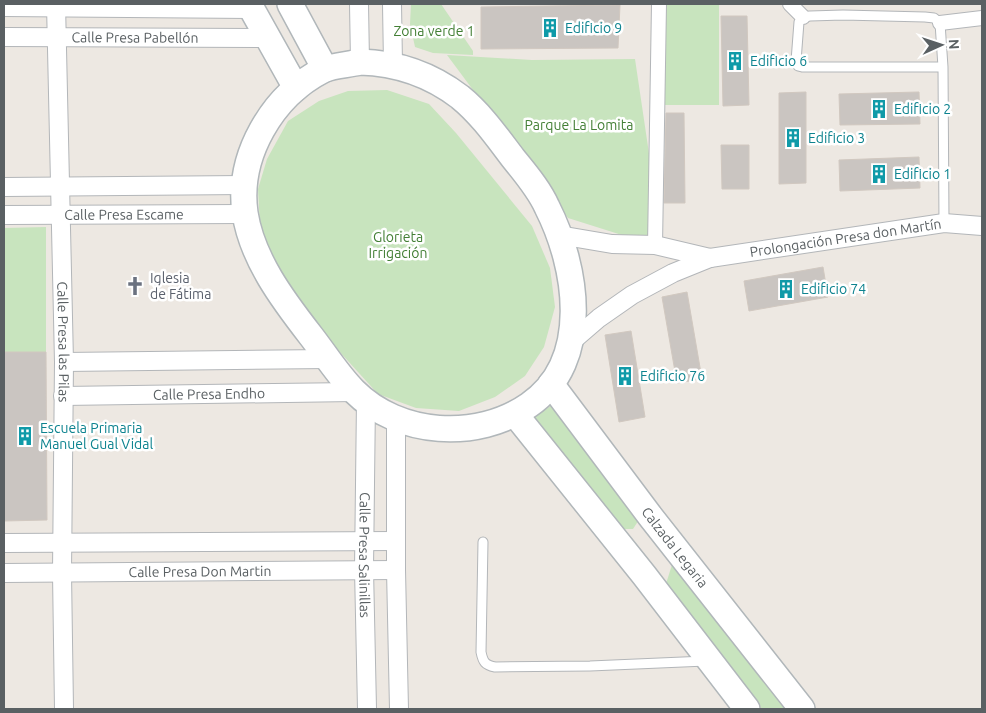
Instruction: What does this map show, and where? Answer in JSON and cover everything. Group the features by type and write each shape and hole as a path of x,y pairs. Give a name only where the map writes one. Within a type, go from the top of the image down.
{"main road":[{"path":"290,4 325,69"},
{"path":"250,7 296,88"},
{"path":"360,62 393,64 411,70 434,81 461,98 476,112 528,176 547,205 566,256 572,284 573,302 570,343 551,384 536,400 515,414 478,426 434,428 414,425 379,411 360,396 328,359 268,276 257,251 246,214 244,185 252,151 269,117 296,88 325,69 360,62"},
{"name":"Calzada Legaria","path":"551,384 673,545 802,709"},
{"path":"515,414 644,575 747,709"},
{"path":"644,575 673,545"}],"street":[{"path":"360,4 360,62"},
{"path":"392,4 393,64"},
{"path":"655,246 659,4"},
{"path":"790,4 803,17"},
{"name":"Calle Presa las Pilas","path":"56,6 64,362 62,543 64,709"},
{"path":"4,7 250,7"},
{"path":"940,23 980,13"},
{"name":"Calle Presa Pabellón","path":"4,37 268,38"},
{"name":"Calle Presa Escame","path":"4,187 244,185"},
{"name":"Calle Presa Escame","path":"4,215 246,214"},
{"name":"Prolongación Presa don Martín","path":"570,343 599,318 632,296 673,273 710,258 944,223 982,226"},
{"name":"Prolongación Presa don Martín","path":"559,235 612,244 655,246 710,258"},
{"path":"64,362 328,359"},
{"name":"Calle Presa Endho","path":"63,396 360,396"},
{"name":"Calle Presa Salinillas","path":"360,396 365,540 366,709"},
{"path":"396,419 395,540 399,709"},
{"name":"Calle Presa Don Martin","path":"4,543 395,540"},
{"name":"Calle Presa Don Martin","path":"4,573 396,570"}],"lane":[{"path":"942,67 798,66 796,61 799,22 803,17 843,15 925,16 934,18 940,23 942,67 944,223"},
{"path":"483,542 481,652 482,660 486,665 495,667 590,666 710,660"}],"green space":[{"name":"Zona verde 1","path":"411,4 441,4 473,51 473,55 433,53 415,47 410,24"},
{"path":"664,4 719,4 719,105 663,105"},
{"name":"Parque La Lomita","path":"447,55 532,60 635,59 663,248 568,218"},
{"name":"Glorieta Irrigación","path":"387,90 429,104 456,133 532,226 550,268 555,307 544,347 525,376 495,397 459,411 416,408 378,394 308,317 270,258 260,226 258,189 267,159 288,121 319,101 348,91"},
{"path":"46,227 46,352 4,352 4,228"},
{"path":"558,401 644,512 633,529 621,529 530,420"},
{"path":"676,552 790,709 762,709 665,587"}],"building":[{"name":"Edificio 9","path":"620,5 618,48 481,49 481,7"},
{"name":"Edificio 6","path":"721,16 747,16 749,105 723,106"},
{"name":"Edificio 3","path":"806,92 806,183 779,184 779,93"},
{"name":"Edificio 2","path":"919,92 920,124 840,125 839,94"},
{"path":"666,113 684,113 685,203 664,203"},
{"path":"721,145 749,145 749,189 722,189"},
{"name":"Edificio 1","path":"919,157 920,188 840,191 839,160"},
{"name":"Edificio 74","path":"823,267 828,297 749,311 744,281"},
{"path":"687,292 702,379 677,383 662,297"},
{"name":"Edificio 76","path":"631,331 645,417 619,422 605,335"},
{"name":"Escuela Primaria Manuel Gual Vidal","path":"4,352 46,352 47,520 4,521"}],"place":[{"name":"Edificio 9","path":"550,28"},
{"name":"Edificio 6","path":"735,61"},
{"name":"Edificio 2","path":"879,109"},
{"name":"Edificio 3","path":"793,138"},
{"name":"Edificio 1","path":"879,174"},
{"name":"Iglesia de Fátima","path":"135,286"},
{"name":"Edificio 74","path":"786,289"},
{"name":"Edificio 76","path":"625,376"},
{"name":"Escuela Primaria Manuel Gual Vidal","path":"25,436"}]}
